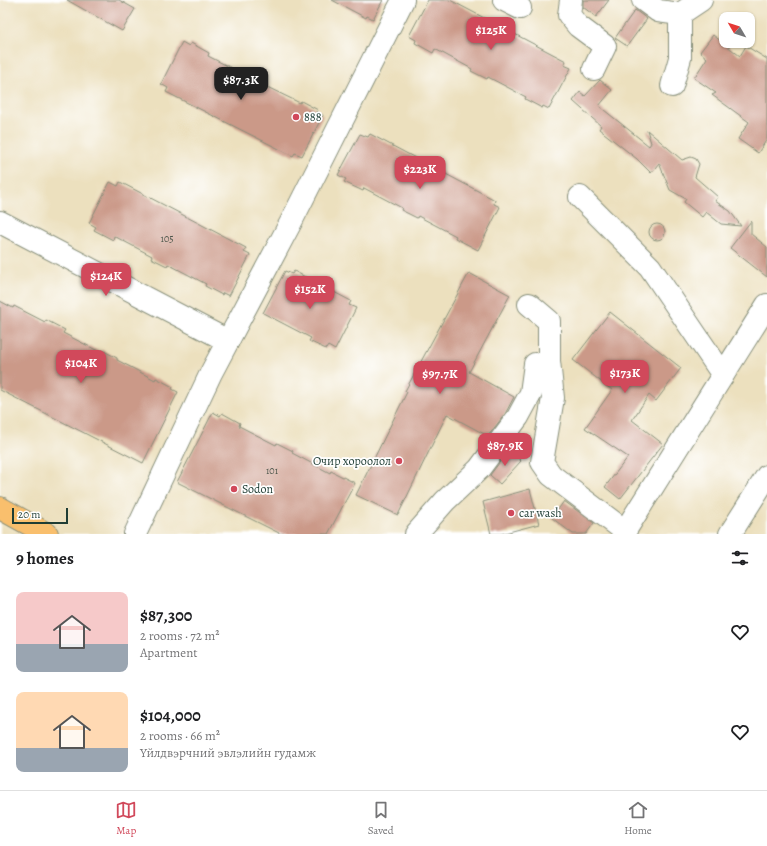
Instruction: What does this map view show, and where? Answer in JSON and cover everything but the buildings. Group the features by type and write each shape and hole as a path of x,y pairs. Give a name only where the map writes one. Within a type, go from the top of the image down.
{"main road":[{"path":"0,508 47,534"}],"street":[{"path":"135,534 204,387 294,215 403,0"},
{"path":"571,0 570,15 578,26 605,46 594,69"},
{"path":"644,0 658,11 680,14 701,0"},
{"path":"672,86 680,58 680,14"},
{"path":"580,197 650,267 723,375"},
{"path":"0,222 228,341"},
{"path":"529,304 549,321 549,361 553,398 542,462 551,475 625,533 767,305"},
{"path":"416,534 445,501 479,469 518,417 531,394 536,364"},
{"path":"730,534 767,476"}],"place":[{"name":"888","path":"296,117"},
{"name":"Очир хороолол","path":"399,461"},
{"name":"Sodon","path":"234,489"},
{"name":"car wash","path":"511,513"}]}
